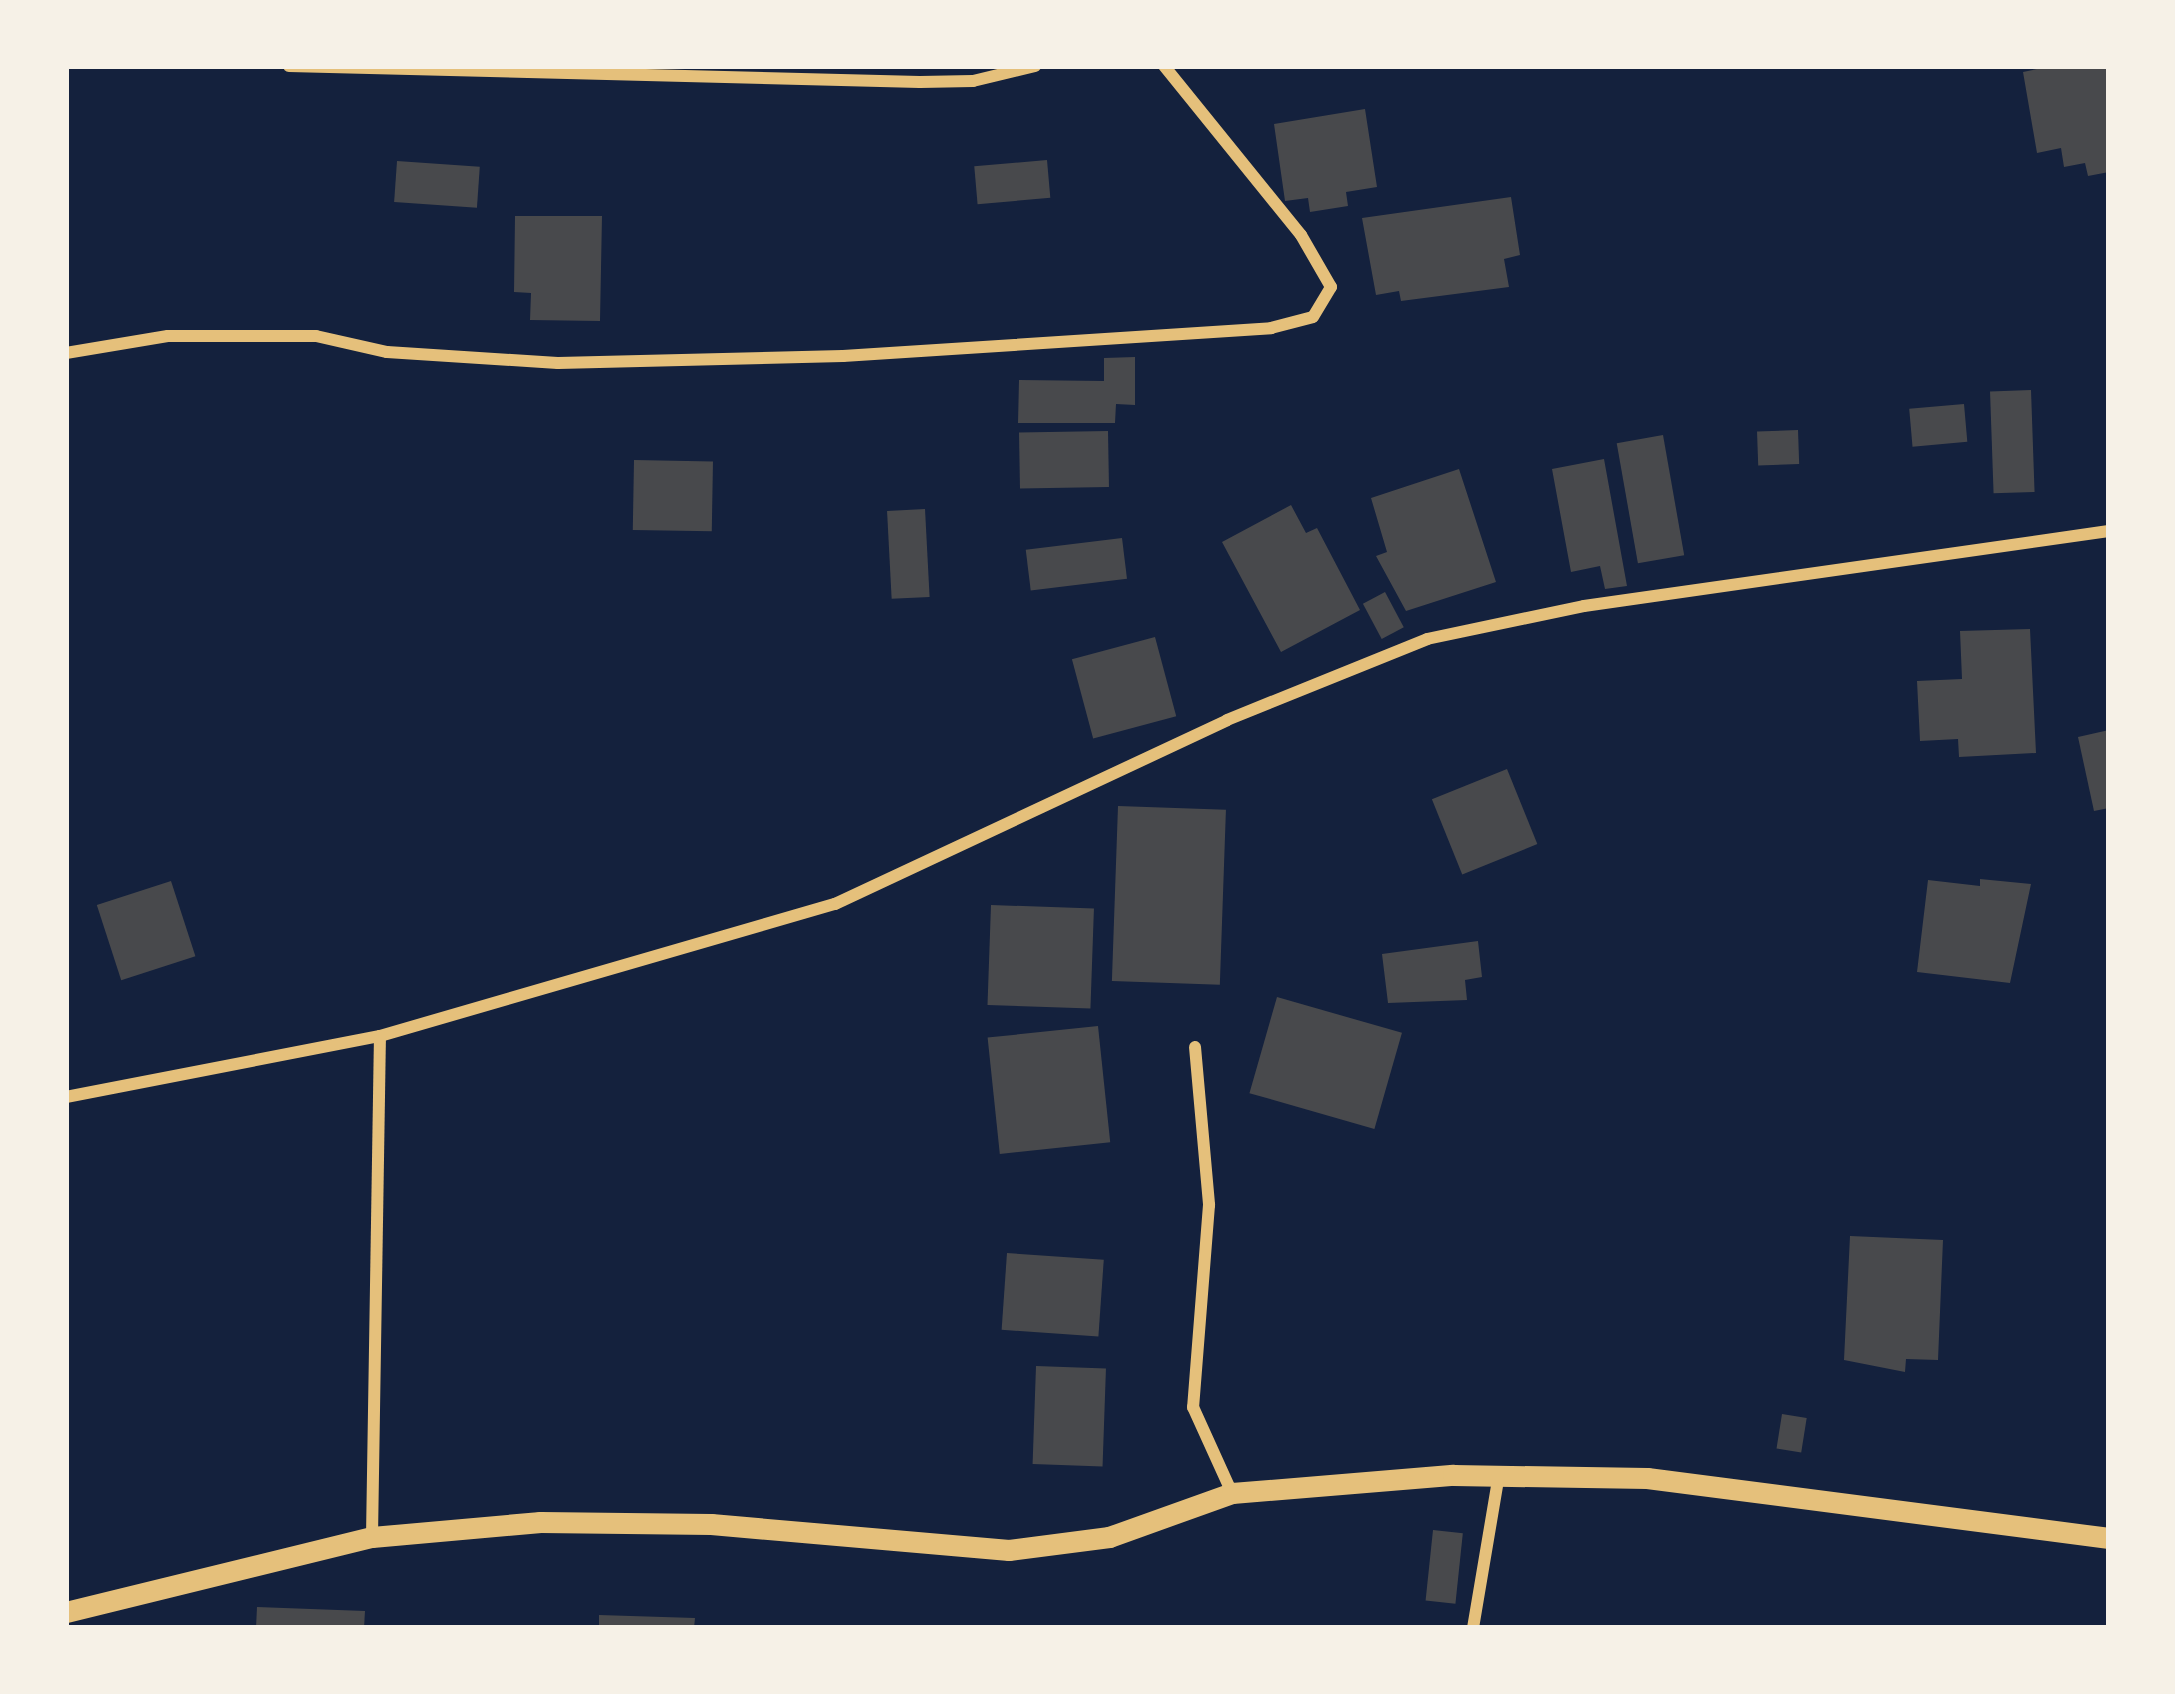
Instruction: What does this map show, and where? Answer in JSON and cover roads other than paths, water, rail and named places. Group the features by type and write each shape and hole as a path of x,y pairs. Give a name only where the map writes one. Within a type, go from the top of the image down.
{"street":[{"path":"289,66 920,82 973,81 1035,66"},
{"path":"66,353 168,336 316,336 387,352 558,363 843,356 1270,328 1313,317 1331,287 1301,235 1164,66"},
{"path":"66,1097 380,1036 835,904 1227,720 1427,639 1584,606 2109,531"},
{"path":"371,1538 380,1036"},
{"path":"1195,1047 1209,1205 1193,1407 1232,1493"},
{"path":"66,1612 371,1538 539,1522 711,1524 1009,1550 1109,1537 1232,1493 1453,1475 1498,1480 1647,1478 2109,1538"},
{"path":"1473,1628 1498,1480"}]}
